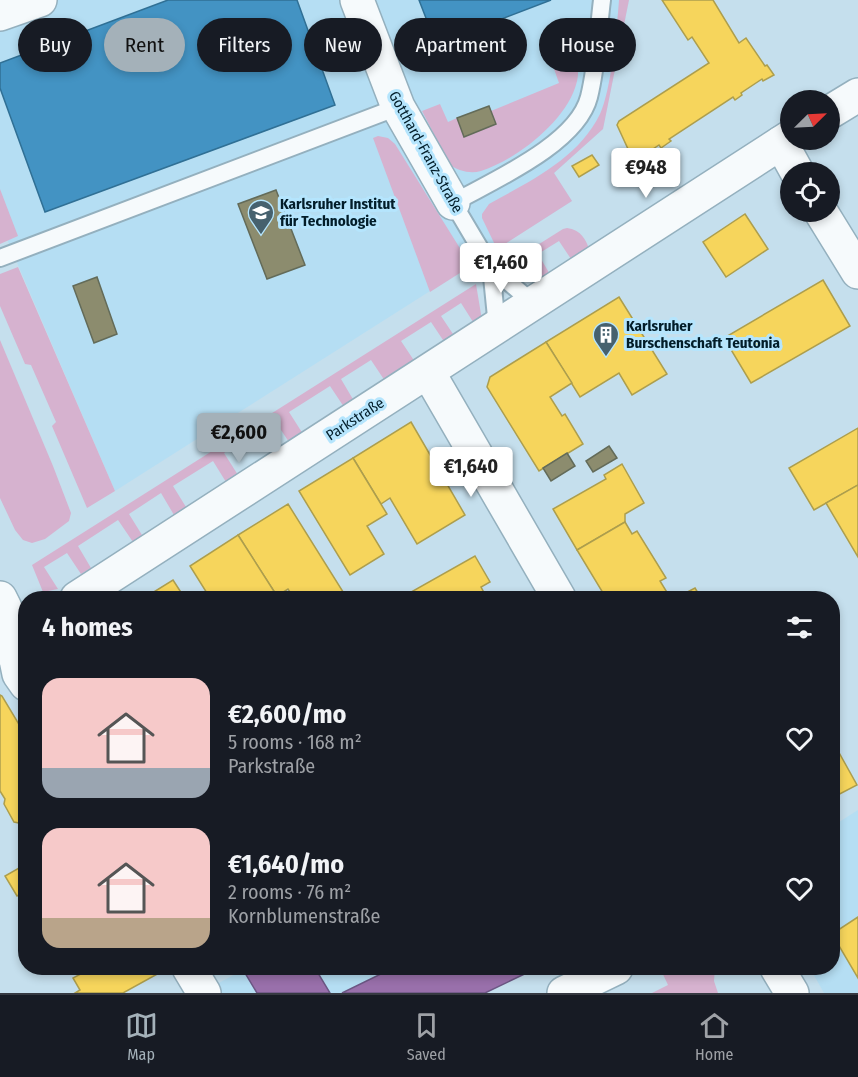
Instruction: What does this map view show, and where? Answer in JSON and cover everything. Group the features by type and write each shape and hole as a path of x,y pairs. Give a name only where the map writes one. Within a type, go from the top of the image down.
{"street":[{"path":"0,14 40,0"},
{"name":"Gotthard-Franz-Straße","path":"357,0 398,107 453,203"},
{"path":"840,106 858,94"},
{"name":"Parkstraße","path":"88,591 780,144"},
{"path":"826,222 858,272"},
{"path":"428,372 555,591"},
{"path":"0,598 5,608 18,668"},
{"path":"193,975 204,993"},
{"path":"564,993 601,975"},
{"path":"781,975 792,993"}],"lane":[{"path":"453,203 548,147 564,136 579,118 589,98 602,0"},
{"path":"0,258 398,107"},
{"name":"Gotthard-Franz-Straße","path":"453,203 491,267 533,303"},
{"name":"Gotthard-Franz-Straße","path":"491,267 497,327"}],"shaded area":[{"name":"Karlsruher Institut für Technologie","path":"0,0 629,0 625,18 539,18 539,72 614,72 603,129 554,173 572,201 115,491 0,223"},
{"path":"619,0 629,0 625,18 617,18"},
{"path":"555,72 578,72 575,88 569,101 549,127 523,149 495,166 481,171 465,171 450,165 422,111 440,104 448,122 457,118 465,137 496,124 491,111 559,83"},
{"path":"610,72 614,72 603,129 554,173 572,201 497,249 482,214 489,204 552,167 579,144 591,130 600,114"},
{"path":"378,136 388,138 395,144 471,266 430,292 373,138"},
{"path":"0,189 18,236 0,244"},
{"path":"567,228 582,236 590,252 573,262 559,241 538,254 551,276 541,282 509,263 563,229"},
{"path":"18,267 115,491 87,508 52,426 56,422 31,365 25,364 0,306 0,274"},
{"path":"476,284 482,320 475,325 461,303 441,316 455,337 445,343 431,322 401,341 415,362 385,381 371,360 341,379 354,401 344,407 330,386 289,412 303,434 289,442 275,421 224,453 238,475 226,482 213,461 173,486 186,507 174,515 161,493 129,514 142,535 133,542 118,520 78,546 91,568 81,574 67,553 44,567 58,589 43,591 32,565"},
{"path":"0,340 71,513 69,521 45,539 32,543 23,540 15,530 0,498"},
{"path":"858,810 858,993 824,993 814,975 840,975 840,822"},
{"path":"234,975 522,975 485,993 200,993"},
{"path":"663,975 714,975 718,993 652,993 668,985"}],"building: Homes":[{"path":"662,0 713,0 739,43 746,38 774,75 763,81 762,79 741,93 742,95 735,100 733,97 669,139 671,141 661,148 659,145 632,163 624,151 628,149 617,125 619,121 709,63 692,37 688,40"},
{"path":"592,155 599,165 579,177 572,166"},
{"path":"745,214 768,249 726,277 703,242"},
{"path":"823,280 850,326 751,383 724,338"},
{"name":"Karlsruher Burschenschaft Teutonia","path":"619,297 667,374 632,395 619,373 580,397 546,342"},
{"path":"546,342 572,383 550,397 562,416 565,414 583,444 539,471 487,387 490,377"},
{"path":"411,422 465,515 417,544 390,498 381,504 353,458"},
{"path":"858,428 858,485 814,510 789,468"},
{"path":"353,458 387,514 367,526 384,554 350,575 299,491"},
{"path":"622,464 644,503 625,514 625,522 577,550 553,509 606,479 604,475"},
{"path":"858,485 858,557 826,503"},
{"path":"288,504 342,591 289,591 288,589 274,591 238,535"},
{"path":"625,522 632,534 637,531 666,578 660,581 666,591 602,591 577,550"},
{"path":"238,535 274,591 206,591 190,566"},
{"path":"475,556 490,582 481,587 483,591 413,591"},
{"path":"173,580 180,591 155,591"},
{"path":"0,695 18,723 18,823 14,822 0,791"},
{"path":"840,754 857,785 840,794"},
{"path":"18,869 18,895 17,896 5,876"},
{"path":"858,917 858,978 840,948 840,929"},
{"path":"79,975 156,975 123,993 75,993 80,990 73,978"}],"building: Offices":[{"path":"246,975 319,975 330,993 257,993"},
{"path":"379,975 522,975 485,993 342,993"}],"building: Schools":[{"path":"168,0 297,0 304,19 304,72 323,72 335,105 45,212 0,88 0,63 18,56 18,72 92,72 92,28 104,24 104,72 185,72 185,18 120,18"},
{"path":"419,0 551,0 504,18 426,18"}],"building: Industry":[{"path":"489,106 496,124 464,137 457,118"},
{"path":"276,190 305,265 267,279 238,204"},
{"path":"97,277 117,334 94,343 73,286"},
{"path":"609,446 617,458 593,472 586,461"},
{"path":"567,453 575,466 551,481 543,468"}],"place":[{"name":"Karlsruher Institut für Technologie","path":"261,236"},
{"name":"Karlsruher Burschenschaft Teutonia","path":"606,358"}]}
